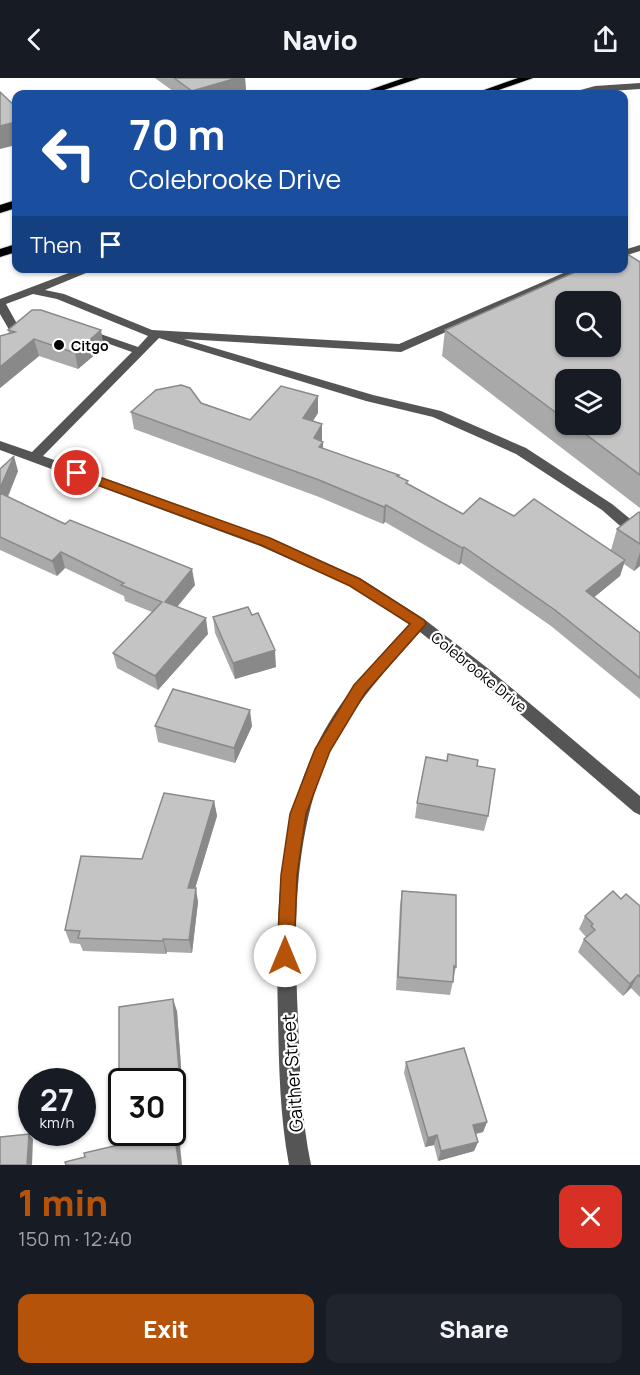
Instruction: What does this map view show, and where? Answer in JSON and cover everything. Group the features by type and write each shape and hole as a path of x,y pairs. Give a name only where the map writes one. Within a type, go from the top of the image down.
{"highway":[{"path":"376,90 415,78"},
{"path":"490,90 528,78"}],"street":[{"path":"590,90 640,86"},
{"path":"16,331 0,303 80,273"},
{"path":"33,291 60,296 150,333 401,348 574,273"},
{"path":"72,328 139,351"},
{"path":"34,457 157,334"},
{"path":"157,334 370,398 437,414 521,451 608,507 640,535"},
{"name":"Colebrooke Drive","path":"0,445 265,542 355,582 419,624 484,674 640,807"},
{"name":"Gaither Street","path":"300,1165 289,1064 285,934 289,875 298,814 323,749 360,689 419,624"}],"building":[{"path":"174,78 237,78 195,90 191,90"},
{"path":"0,92 12,103 12,123 0,126"},
{"path":"628,254 640,262 640,475 587,435 621,435 621,369 555,369 555,412 445,330 573,273 628,273"},
{"path":"32,310 41,310 101,330 75,353 34,339 0,367 0,336 15,332 8,330"},
{"path":"181,385 190,388 201,403 250,420 281,386 318,396 303,418 322,424 314,438 323,442 319,447 399,475 397,476 408,481 406,483 463,514 480,498 514,516 534,499 625,560 586,591 640,633 640,678 555,610 464,547 462,548 386,505 384,507 319,480 131,412 156,390"},
{"path":"14,456 0,488 0,469"},
{"path":"0,493 65,524 70,520 192,569 165,602 206,618 155,676 113,653 162,602 121,585 124,583 61,552 52,561 0,537"},
{"path":"640,513 640,544 617,529"},
{"path":"248,607 252,615 258,613 275,650 233,663 213,617"},
{"path":"173,689 250,710 234,748 155,726"},
{"path":"448,754 478,760 477,766 495,769 488,816 417,803 426,757 447,761"},
{"path":"164,793 214,801 188,888 196,888 189,940 78,938 80,931 65,930 81,856 142,859"},
{"path":"402,891 456,895 456,967 454,966 453,982 398,977"},
{"path":"613,891 621,899 626,894 640,906 640,977 638,975 630,984 584,939 595,930 591,926 593,924 585,916"},
{"path":"173,999 179,1068 119,1068 119,1007"},
{"path":"464,1048 487,1122 473,1125 478,1142 441,1151 437,1135 428,1138 406,1062"},
{"path":"18,1135 18,1146 28,1146 27,1165 0,1165 0,1137"},
{"path":"114,1146 176,1146 179,1165 66,1165 65,1162 85,1157 84,1153"}],"place":[{"name":"Citgo","path":"59,345"}],"route":[{"path":"77,473 265,542 355,582 419,624 360,689 323,749 298,814 289,875 285,956"}]}
